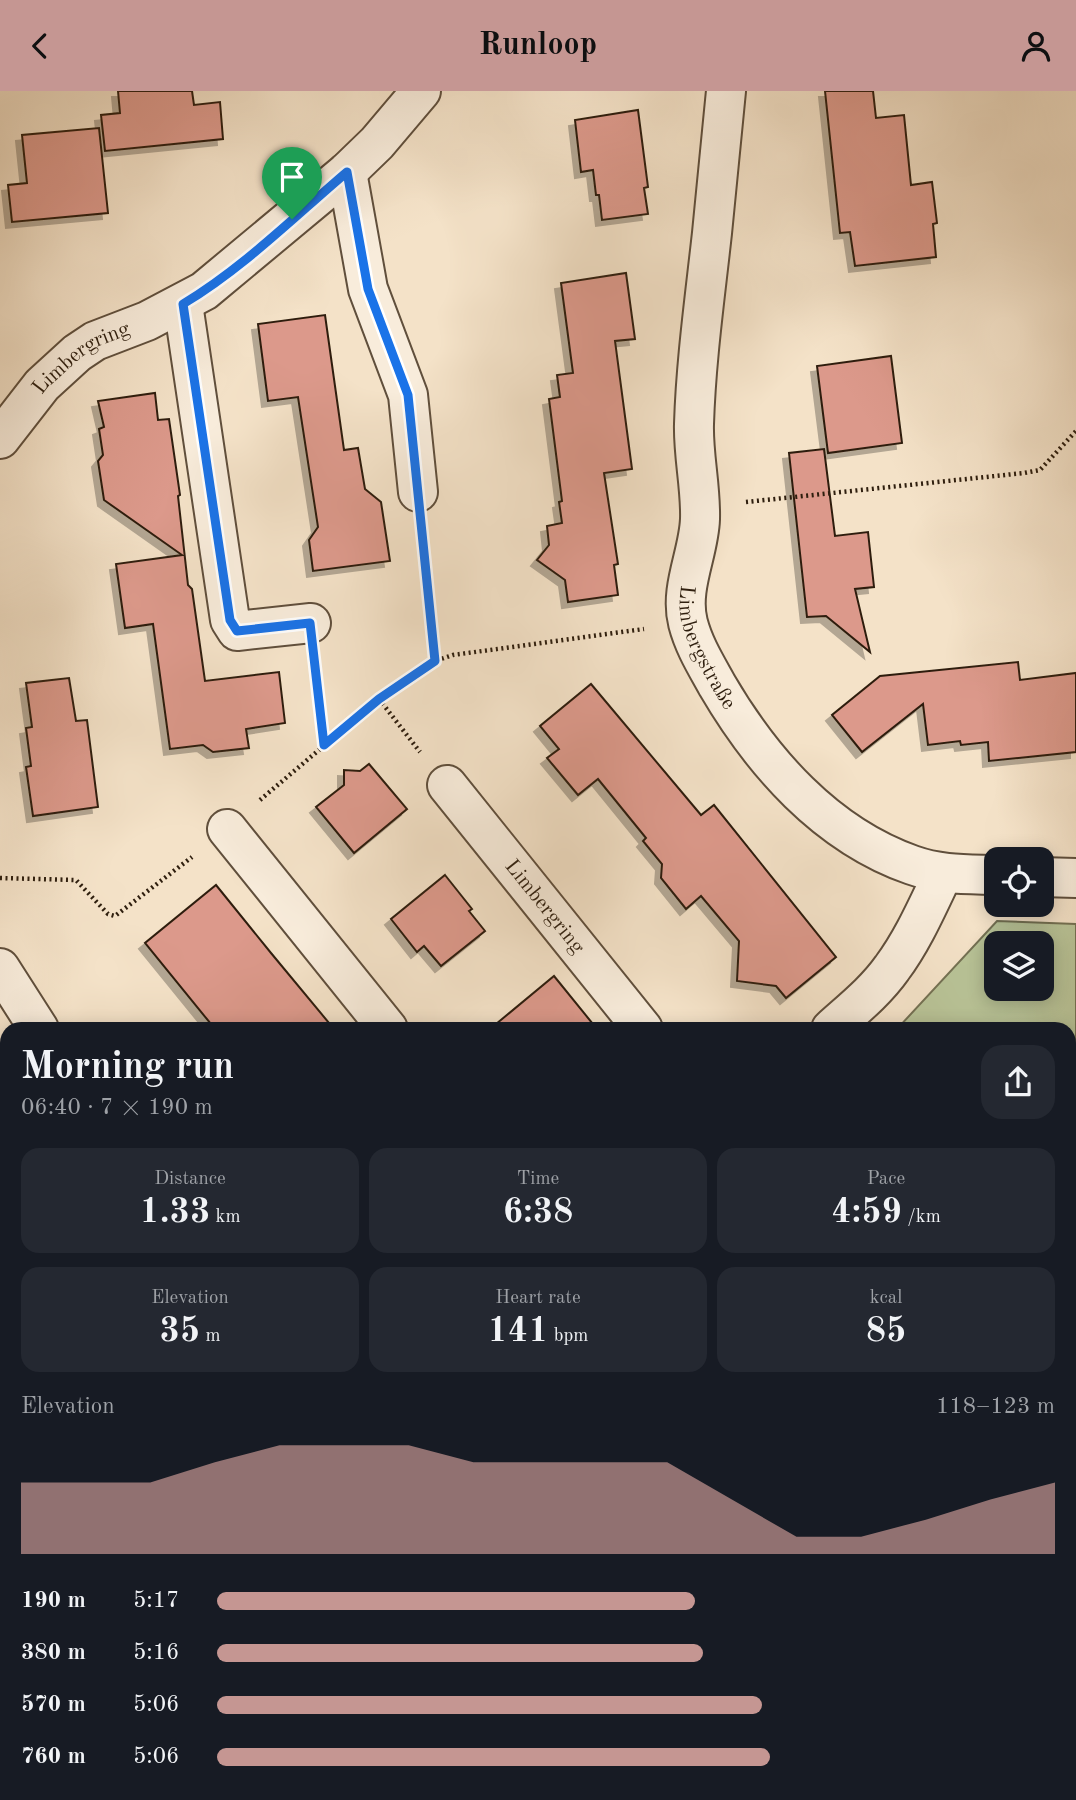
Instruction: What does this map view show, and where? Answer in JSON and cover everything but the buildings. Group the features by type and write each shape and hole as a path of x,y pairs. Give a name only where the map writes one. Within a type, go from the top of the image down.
{"street":[{"name":"Limbergring","path":"0,439 42,385 77,353 95,341 147,321 204,291 347,172 377,143 421,91"},
{"name":"Limbergstraße","path":"726,91 698,362 694,426 700,507 686,610 696,649 729,705 777,771 810,803 855,837 912,865 943,873 984,875"},
{"path":"347,172 368,289 408,395 418,492"},
{"path":"183,304 230,620 237,631 310,623"},
{"name":"Limbergring","path":"447,785 637,1022"},
{"path":"227,829 382,1022"},
{"path":"839,1022 873,991 893,967 919,924 943,873"},
{"path":"1054,877 1076,878"},
{"path":"0,968 35,1022"}],"path":[{"path":"700,507 1041,470 1076,431"},
{"path":"418,492 435,661"},
{"path":"310,623 324,745"},
{"path":"0,879 76,880 108,914 115,916 227,829 379,699 435,661 453,656 688,624"},
{"path":"379,699 447,785"}],"green space":[{"path":"997,921 1076,924 1076,1022 903,1022 984,935 984,1001 1054,1001 1054,931 988,931"}],"route":[{"path":"347,172 368,289 408,395 435,661 379,699 324,745 310,623 237,631 230,620 183,304 204,291 292,219 347,172"}]}
